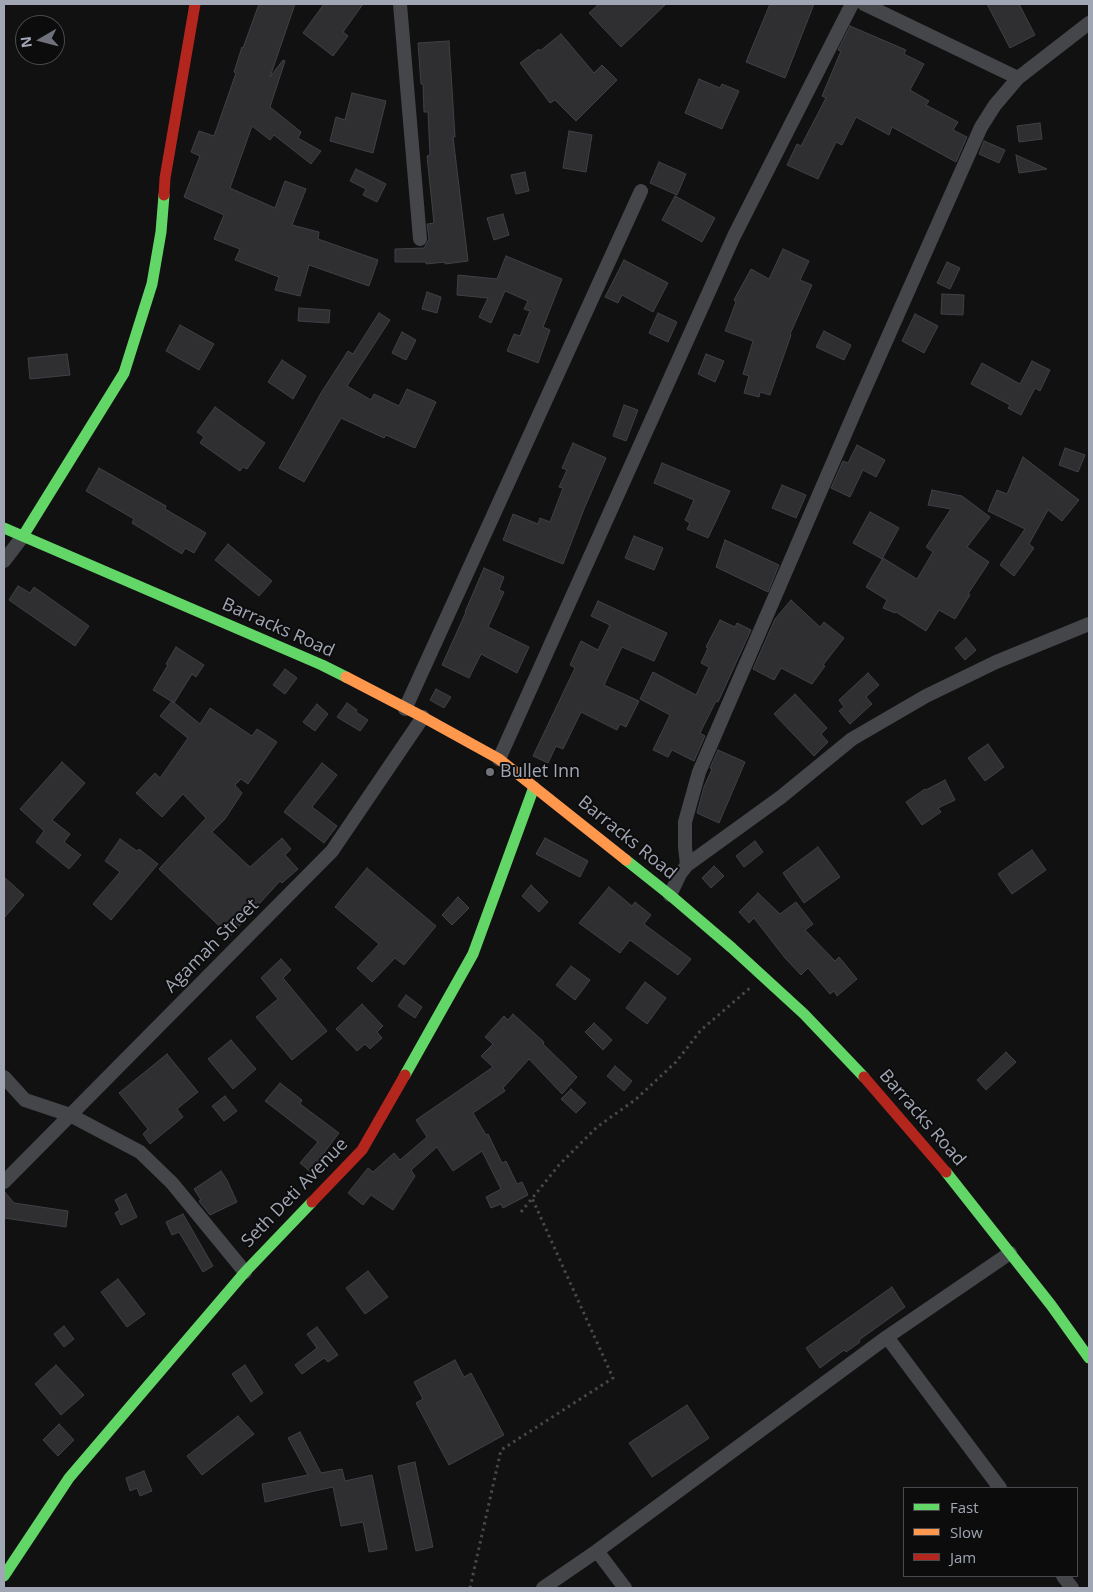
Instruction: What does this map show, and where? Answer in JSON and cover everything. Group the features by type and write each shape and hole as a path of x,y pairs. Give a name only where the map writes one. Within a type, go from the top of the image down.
{"street":[{"path":"4,561 23,536 124,373 152,284 161,232 165,178 195,4"},
{"path":"400,4 420,239"},
{"path":"499,759 734,236 852,4"},
{"path":"864,4 1018,78"},
{"path":"687,865 685,822 699,772 851,420 981,127 995,105 1018,78 1089,23"},
{"path":"404,709 641,191"},
{"name":"Barracks Road","path":"4,528 322,665 499,759 670,895 804,1014 878,1092 940,1163 1051,1305 1089,1358"},
{"path":"670,895 680,874 687,865 781,797 852,739 926,696 979,670 1089,624"},
{"name":"Agamah Street","path":"4,1182 332,851 423,717"},
{"name":"Seth Deti Avenue","path":"4,1576 69,1478 245,1272 362,1150 473,954 534,787"},
{"path":"4,1076 25,1100 70,1115 140,1152 172,1183 245,1272"},
{"path":"543,1588 597,1551 887,1337 1010,1253"},
{"path":"887,1337 999,1487"},
{"path":"597,1551 625,1588"},
{"path":"1064,1577 1072,1588"}],"path":[{"path":"520,1212 559,1165 597,1127 635,1100 676,1062 701,1030 763,976"},
{"path":"470,1588 501,1450 613,1378 532,1198"}],"building":[{"path":"259,4 295,4 270,77 283,60 285,61 270,107 301,132 298,138 321,151 311,164 274,135 270,140 252,126 230,188 275,208 285,181 306,189 292,225 319,232 318,239 378,260 369,286 309,265 300,296 275,290 279,277 235,260 240,249 214,239 224,215 184,197 200,156 191,152 199,131 214,136 236,73 234,72 242,47"},
{"path":"324,4 363,4 343,32 348,36 333,56 303,33"},
{"path":"599,4 666,4 621,47 589,13"},
{"path":"770,4 814,4 785,78 746,62"},
{"path":"987,4 1019,4 1035,35 1010,48"},
{"path":"850,26 906,50 904,54 924,64 910,90 929,101 926,105 958,122 953,130 967,137 956,162 892,127 889,135 856,117 842,145 836,142 818,179 787,165 797,144 801,146 826,98 822,96 841,51 838,50"},
{"path":"561,34 594,73 602,65 617,80 576,121 555,100 550,103 520,63 539,49 540,51"},
{"path":"449,41 455,137 453,137 468,261 445,264 445,262 426,264 426,262 395,262 395,249 424,248 429,239 427,224 434,223 427,156 430,155 428,112 424,112 418,43"},
{"path":"699,79 720,88 722,84 739,91 722,129 685,113"},
{"path":"352,93 386,101 373,153 330,141 336,117 345,120"},
{"path":"1040,123 1042,139 1019,142 1017,126"},
{"path":"569,131 592,135 586,172 563,168"},
{"path":"984,141 1005,150 999,163 979,154"},
{"path":"1016,155 1047,169 1019,173"},
{"path":"659,162 686,174 677,195 650,183"},
{"path":"356,169 386,184 377,202 363,195 366,189 350,181"},
{"path":"525,172 529,191 516,194 511,175"},
{"path":"675,196 715,218 702,242 662,220"},
{"path":"503,214 509,235 494,240 487,218"},
{"path":"783,249 809,261 800,280 812,285 790,334 770,395 760,392 759,397 744,393 749,376 743,374 753,341 725,331 736,302 734,300 751,269 769,279"},
{"path":"506,256 562,279 543,327 550,330 538,363 507,351 514,334 520,336 530,311 524,309 528,301 505,291 491,323 479,317 488,298 457,295 458,275 497,279"},
{"path":"624,260 668,283 653,312 622,295 618,303 605,297"},
{"path":"947,262 960,268 950,289 937,283"},
{"path":"427,292 441,297 437,313 422,309"},
{"path":"942,294 964,295 963,315 941,314"},
{"path":"299,308 330,310 329,323 298,321"},
{"path":"379,313 390,320 347,386 371,400 374,394 399,406 407,389 436,402 415,448 386,435 384,438 341,418 304,482 279,468 321,393 348,351 353,354"},
{"path":"658,313 677,322 668,342 649,333"},
{"path":"915,314 938,326 924,353 902,341"},
{"path":"180,325 214,344 199,370 166,351"},
{"path":"824,331 851,345 844,360 816,347"},
{"path":"402,332 416,340 406,360 392,353"},
{"path":"67,354 70,375 30,379 28,358"},
{"path":"706,354 724,361 715,382 698,374"},
{"path":"282,360 306,376 293,399 268,382"},
{"path":"1032,361 1050,370 1040,391 1035,388 1021,415 1008,408 1010,405 971,384 982,363 1020,384"},
{"path":"624,405 638,410 626,441 613,436"},
{"path":"215,407 265,443 247,469 243,467 240,471 200,443 204,437 197,432"},
{"path":"573,443 606,458 563,564 503,540 513,514 538,524 540,518 550,522 563,488 559,487 567,470 562,468"},
{"path":"857,445 885,460 876,477 863,470 850,497 831,488 843,461 848,463"},
{"path":"1065,448 1085,455 1078,472 1059,465"},
{"path":"1023,457 1079,500 1062,521 1048,510 1029,544 1034,548 1014,576 1000,565 1025,529 988,511 997,490 1007,494"},
{"path":"662,463 730,491 708,538 687,529 690,523 685,520 694,500 654,483"},
{"path":"99,468 166,506 165,509 206,533 194,553 185,548 182,554 132,523 134,519 86,491"},
{"path":"782,485 806,495 796,518 772,508"},
{"path":"932,490 962,496 990,517 967,547 989,562 968,594 970,595 955,619 939,610 926,631 896,612 883,608 887,600 866,587 883,558 917,579 933,552 926,547 951,509 928,505"},
{"path":"870,512 899,528 882,559 853,543"},
{"path":"634,536 663,548 654,570 625,558"},
{"path":"725,540 779,565 768,592 716,567"},
{"path":"228,544 272,581 259,596 215,560"},
{"path":"484,568 504,577 499,590 504,592 488,627 529,647 517,673 481,654 469,678 442,665"},
{"path":"18,586 30,593 34,587 89,626 75,646 9,600"},
{"path":"791,600 820,627 824,622 844,638 823,665 825,666 812,684 781,668 774,680 753,669 775,619"},
{"path":"598,601 667,633 654,661 622,647 604,685 639,701 626,727 620,724 617,730 581,712 563,749 556,746 548,763 533,756 575,668 570,665 581,641 598,650 610,625 591,616"},
{"path":"720,620 735,627 737,623 751,630 718,702 716,701 700,733 705,736 694,761 672,750 668,757 653,750 670,715 640,699 653,672 696,695 709,667 701,663 708,648 706,647"},
{"path":"966,638 976,650 965,660 955,648"},
{"path":"176,647 204,665 196,677 192,674 174,703 153,690"},
{"path":"285,669 297,678 285,694 273,685"},
{"path":"868,673 879,685 866,697 872,704 850,724 839,711 844,707 839,700"},
{"path":"436,689 451,697 444,708 430,700"},
{"path":"795,694 827,728 821,734 828,742 814,756 774,714"},
{"path":"172,701 200,724 210,708 252,736 257,729 277,742 248,784 241,779 235,785 242,793 225,819 212,832 250,867 282,838 291,849 285,855 298,869 282,883 280,881 230,936 159,869 206,818 183,794 162,817 136,793 155,773 160,778 188,738 160,716"},
{"path":"347,703 368,720 360,731 337,717"},
{"path":"317,704 328,714 315,731 303,722"},
{"path":"988,744 1004,767 985,781 968,758"},
{"path":"718,750 745,762 719,823 697,813 704,787 712,769 710,768"},
{"path":"62,762 85,783 52,820 70,834 64,842 81,855 69,869 36,842 44,831 20,809"},
{"path":"322,763 337,775 312,807 337,826 324,843 284,812"},
{"path":"945,780 955,800 938,808 941,812 922,825 906,802 925,789"},
{"path":"545,838 588,861 580,877 536,854"},
{"path":"120,839 137,851 139,849 158,864 111,920 93,904 120,872 105,861"},
{"path":"755,841 763,852 744,867 736,856"},
{"path":"818,847 840,877 804,903 783,873"},
{"path":"1032,850 1046,870 1012,894 998,874"},
{"path":"714,866 724,876 711,888 702,878"},
{"path":"367,868 436,926 404,965 395,958 372,982 357,968 379,944 335,907"},
{"path":"4,877 24,895 4,918"},
{"path":"531,885 548,902 539,912 522,896"},
{"path":"609,887 632,906 635,902 651,915 644,924 691,959 678,975 630,940 620,953 579,923"},
{"path":"758,893 780,914 796,902 813,924 805,930 835,961 839,957 857,979 837,996 834,991 830,994 808,968 801,975 785,958 754,918 749,923 739,912"},
{"path":"458,897 469,908 452,925 442,915"},
{"path":"281,959 291,970 283,978 327,1031 292,1060 256,1017 278,999 261,978"},
{"path":"571,966 590,980 575,1000 556,985"},
{"path":"645,982 666,998 647,1024 626,1008"},
{"path":"406,995 422,1007 415,1018 398,1006"},
{"path":"362,1004 383,1026 377,1032 382,1038 370,1049 365,1044 357,1051 336,1029"},
{"path":"513,1014 544,1042 543,1044 577,1077 562,1094 529,1059 503,1088 505,1091 473,1113 486,1135 488,1134 502,1163 506,1161 517,1184 522,1182 528,1195 503,1208 501,1204 491,1208 486,1197 501,1189 482,1151 453,1171 437,1147 411,1170 415,1176 393,1210 371,1195 363,1205 348,1193 368,1168 373,1172 394,1153 400,1160 427,1137 416,1120 493,1067 481,1056 493,1044 485,1037 504,1016 508,1020"},
{"path":"594,1023 612,1040 603,1050 585,1032"},
{"path":"231,1040 256,1069 233,1089 208,1059"},
{"path":"1006,1052 1016,1062 986,1090 977,1080"},
{"path":"167,1054 198,1092 177,1109 183,1117 150,1144 143,1134 148,1129 119,1093"},
{"path":"615,1066 632,1081 624,1091 607,1076"},
{"path":"280,1083 302,1100 300,1104 339,1133 318,1161 321,1164 312,1173 300,1163 318,1142 265,1101"},
{"path":"571,1089 586,1103 576,1113 561,1099"},
{"path":"225,1096 237,1111 224,1121 212,1106"},
{"path":"221,1171 237,1202 210,1215 199,1201 201,1200 194,1189"},
{"path":"4,1191 14,1203 68,1211 66,1227 4,1218"},
{"path":"126,1194 137,1217 121,1225 115,1213 120,1210 115,1200"},
{"path":"183,1214 213,1266 203,1272 179,1232 172,1235 166,1222"},
{"path":"368,1271 388,1297 365,1314 346,1288"},
{"path":"118,1279 145,1314 127,1327 101,1292"},
{"path":"892,1287 905,1307 859,1340 860,1342 846,1352 844,1350 820,1368 806,1348"},
{"path":"64,1326 74,1339 64,1347 54,1334"},
{"path":"317,1327 338,1355 328,1362 324,1358 302,1374 295,1365 317,1348 307,1334"},
{"path":"455,1360 464,1377 471,1373 504,1435 449,1465 416,1403 423,1399 414,1382"},
{"path":"56,1365 84,1395 61,1415 35,1384"},
{"path":"245,1365 263,1393 251,1402 232,1374"},
{"path":"687,1405 709,1438 652,1477 629,1443"},
{"path":"238,1416 254,1434 202,1475 187,1456"},
{"path":"59,1424 74,1440 58,1456 43,1440"},
{"path":"300,1432 321,1473 342,1469 345,1481 372,1475 387,1549 369,1552 363,1522 341,1526 333,1487 265,1502 262,1484 308,1475 288,1438"},
{"path":"415,1462 433,1547 416,1551 398,1466"},
{"path":"144,1471 152,1491 140,1496 137,1488 130,1491 126,1478"}],"traffic: fast":[{"path":"23,536 124,373 152,284 161,232 164,195"},
{"path":"4,528 346,677"},
{"path":"405,1075 473,954 534,787"},
{"path":"626,860 732,948 804,1014 864,1077"},
{"path":"946,1172 1051,1305 1089,1358"},
{"path":"4,1576 69,1478 245,1272 312,1202"}],"traffic: slow":[{"path":"346,677 499,759 626,860"}],"traffic: jam":[{"path":"164,195 165,178 195,4"},
{"path":"312,1202 362,1150 405,1075"},
{"path":"864,1077 946,1172"}],"place":[{"name":"Bullet Inn","path":"490,772"}]}
